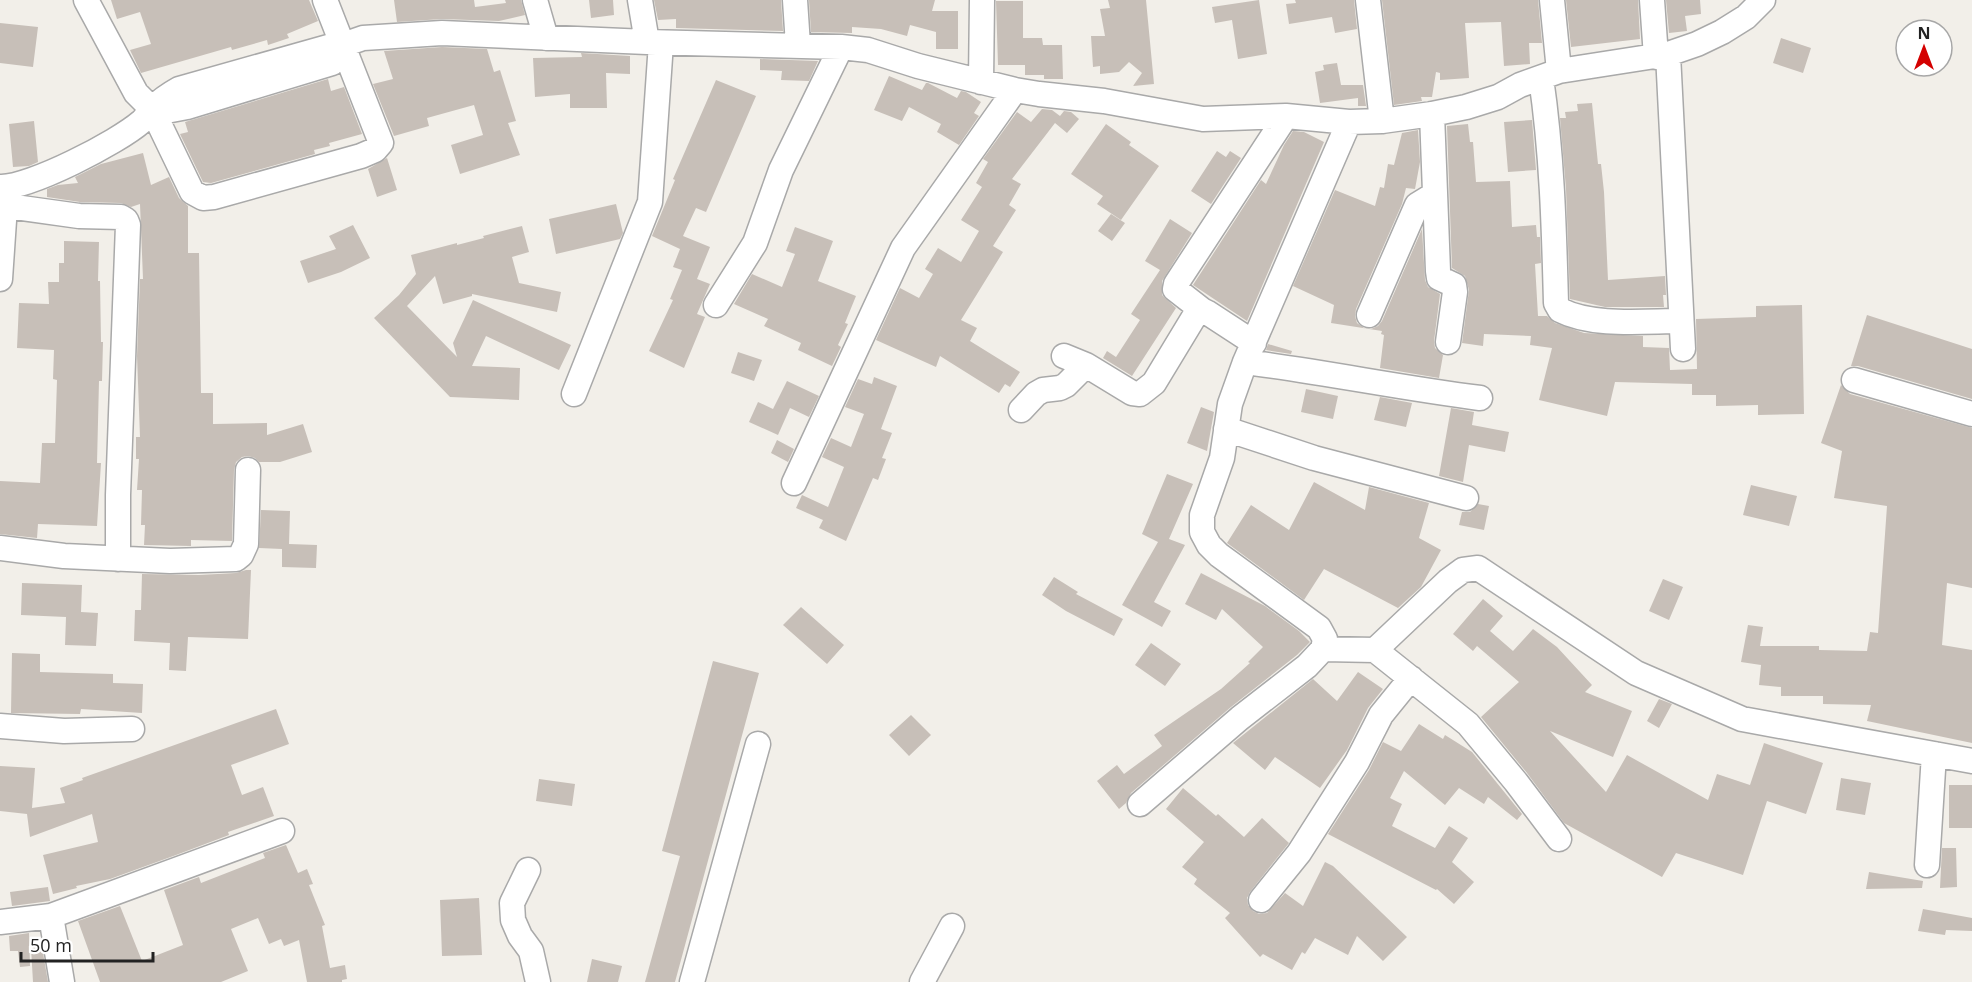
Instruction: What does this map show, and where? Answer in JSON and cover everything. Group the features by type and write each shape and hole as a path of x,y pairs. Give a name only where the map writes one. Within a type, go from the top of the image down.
{"street":[{"path":"86,0 136,93 152,109 192,192 203,198 214,197 361,156 375,150 381,143 325,0"},
{"path":"535,0 546,38"},
{"path":"574,394 650,202 654,42 640,0"},
{"path":"795,0 798,45"},
{"path":"981,82 982,0"},
{"path":"1368,0 1382,121"},
{"path":"1552,0 1547,119 1554,207 1556,303 1560,310 1569,315 1603,320 1682,321"},
{"path":"1652,0 1662,55 1683,349"},
{"path":"152,109 166,111 187,107 332,63 343,45 363,38 433,34 842,47 868,50 1015,90 1104,101 1203,119 1286,116 1349,122 1382,121 1432,114 1498,97 1520,85 1550,74 1662,55 1697,44 1746,17 1763,0"},
{"path":"716,305 755,243 781,170 842,47"},
{"path":"794,483 903,248 1015,90"},
{"path":"0,279 2,199 7,187 30,182 99,149 141,122 152,109"},
{"path":"1432,114 1439,278 1452,282 1455,292 1448,342"},
{"path":"1286,116 1176,284 1176,289 1208,313 1249,353 1299,369 1424,391 1480,398"},
{"path":"1140,804 1240,718 1307,666 1323,649 1325,639 1319,628 1219,555 1209,545 1202,532 1202,515 1222,458 1230,404 1249,353 1349,122"},
{"path":"1369,315 1417,205 1435,194"},
{"path":"2,199 79,216 121,217 128,225 118,495 118,559"},
{"path":"1021,410 1043,390 1060,388 1075,361 1132,393 1140,394 1154,383 1192,317 1202,310"},
{"path":"1854,380 1972,414"},
{"path":"1226,429 1314,458 1466,498"},
{"path":"0,548 64,556 118,559 170,561 236,559 241,555 246,544 248,470"},
{"path":"1375,650 1448,581 1463,570 1478,568 1636,673 1742,719 1972,761"},
{"path":"1323,649 1375,650 1411,678 1468,724 1559,839"},
{"path":"1261,900 1299,852 1357,762 1382,715 1411,678"},
{"path":"0,726 64,730 132,729"},
{"path":"692,982 758,744"},
{"path":"1927,865 1934,754"},
{"path":"0,922 51,916 282,831"},
{"path":"528,870 512,903 513,920 519,936 531,951 538,982"},
{"path":"51,916 62,982"},
{"path":"922,982 952,926"}],"building":[{"path":"111,0 309,0 318,21 287,34 289,38 268,45 267,40 232,50 231,47 141,73 130,50 151,44 140,12 117,19"},
{"path":"394,0 474,0 475,7 506,3 505,0 521,0 525,15 499,21 442,19 397,22"},
{"path":"589,0 613,0 614,15 591,18"},
{"path":"654,0 781,0 783,31 676,28 676,19 658,20"},
{"path":"809,0 935,0 932,11 958,11 958,49 936,49 936,32 910,25 907,36 881,29 852,27 852,33 811,32"},
{"path":"1108,0 1146,0 1154,84 1133,86 1142,73 1129,62 1119,72 1100,74 1100,66 1093,67 1091,36 1105,36 1100,9 1110,8"},
{"path":"1259,0 1267,54 1238,59 1232,20 1215,23 1212,7"},
{"path":"1295,0 1354,0 1357,29 1335,33 1332,17 1289,24 1286,4 1296,3"},
{"path":"1382,0 1538,0 1542,43 1529,43 1530,64 1504,66 1501,22 1465,23 1469,78 1440,80 1440,73 1436,72 1432,97 1421,97 1422,101 1394,105"},
{"path":"1566,0 1638,0 1640,39 1571,47"},
{"path":"1666,0 1700,0 1701,14 1685,16 1687,31 1669,33"},
{"path":"996,1 1023,1 1023,38 1042,38 1043,45 1062,45 1063,79 1044,79 1044,75 1025,75 1025,65 998,65"},
{"path":"0,23 38,27 33,67 0,63"},
{"path":"1781,38 1811,48 1803,73 1773,63"},
{"path":"442,47 487,49 494,72 500,70 516,121 508,123 520,155 460,174 451,145 483,135 474,105 427,118 429,126 394,136 373,84 393,79 384,51"},
{"path":"581,53 630,56 630,74 606,73 607,108 570,108 570,94 535,97 533,58 582,57"},
{"path":"760,59 818,61 809,81 781,80 782,71 760,70"},
{"path":"1337,63 1341,85 1363,85 1366,106 1358,106 1358,98 1320,103 1315,72 1324,70 1323,65"},
{"path":"889,76 922,90 928,83 957,98 961,91 966,92 981,102 974,113 979,116 959,145 937,132 941,124 909,107 902,121 874,110"},
{"path":"328,79 331,91 344,87 362,134 329,143 330,146 314,150 315,154 211,183 203,182 180,134 188,132 185,122"},
{"path":"716,80 756,96 706,212 696,208 683,236 710,247 697,279 710,284 697,314 705,317 684,368 649,351 673,300 670,299 682,270 673,267 680,249 652,236 675,180 673,179"},
{"path":"1592,103 1598,164 1601,164 1604,192 1608,280 1665,276 1664,307 1605,307 1570,299 1566,189 1560,118 1566,118 1565,112 1578,111 1577,104"},
{"path":"1042,109 1052,110 1060,116 1064,111 1071,112 1079,119 1067,133 1055,123 1012,179 1021,184 1009,205 1016,210 993,246 1003,252 961,320 977,328 970,341 1020,372 1010,387 1005,384 999,393 940,356 936,367 876,340 900,288 919,298 933,274 925,269 938,248 961,262 979,231 961,220 982,187 976,183 988,162 983,159 1017,112 1031,122"},
{"path":"1532,120 1536,170 1508,172 1504,122"},
{"path":"34,121 38,162 29,166 13,167 9,124"},
{"path":"1106,124 1131,142 1129,145 1159,166 1121,220 1097,204 1103,196 1071,174"},
{"path":"1468,124 1470,142 1473,142 1476,182 1510,181 1512,227 1536,225 1537,237 1540,237 1541,263 1535,264 1538,316 1547,316 1555,323 1584,333 1643,336 1643,347 1669,348 1670,370 1697,369 1696,319 1756,317 1756,306 1802,305 1804,414 1758,415 1758,405 1716,406 1716,395 1692,395 1692,384 1615,382 1607,416 1539,400 1552,348 1530,345 1531,336 1484,334 1483,346 1462,343 1469,290 1465,276 1452,268 1447,126"},
{"path":"1418,130 1420,162 1415,189 1406,188 1402,204 1355,316 1357,323 1364,328 1371,329 1382,321 1422,229 1425,280 1428,287 1440,294 1434,341 1435,348 1443,355 1439,378 1380,368 1384,335 1381,334 1382,331 1331,323 1334,305 1293,286 1335,190 1375,206 1380,187 1384,188 1388,164 1394,165 1402,133"},
{"path":"1293,131 1304,132 1324,142 1247,321 1193,285 1261,180 1266,184"},
{"path":"1217,151 1226,157 1230,151 1241,158 1211,204 1191,191"},
{"path":"143,153 151,185 169,177 179,198 188,206 188,253 199,253 201,393 213,393 213,424 267,423 267,435 303,424 312,452 280,462 259,462 248,456 236,462 232,541 191,540 191,546 144,545 145,525 141,525 142,490 137,490 139,459 136,459 136,437 140,437 137,356 140,279 143,279 140,204 131,207 121,203 80,202 47,197 47,189 58,185 78,183 75,177 101,164"},
{"path":"387,158 397,190 377,197 368,169"},
{"path":"616,204 623,233 620,239 556,254 549,219"},
{"path":"1111,214 1125,223 1112,241 1098,231"},
{"path":"1170,219 1192,233 1162,281 1162,295 1176,308 1132,376 1103,358 1107,351 1116,357 1140,320 1131,314 1160,270 1145,261"},
{"path":"353,225 370,258 341,272 308,283 300,261 336,249 329,236"},
{"path":"522,226 529,252 512,257 519,283 561,292 557,312 472,294 472,296 443,304 435,276 407,306 457,357 453,343 473,300 571,345 559,370 486,336 472,366 520,368 519,400 450,397 374,318 399,295 416,274 411,255 484,238 483,236"},
{"path":"795,227 833,241 818,281 856,296 845,323 848,324 838,345 841,347 832,366 798,350 801,343 764,326 768,319 734,304 752,274 782,287 795,254 786,251"},
{"path":"64,241 99,242 98,281 100,281 101,342 103,342 102,381 99,381 97,463 101,463 97,526 38,524 37,538 0,534 0,481 40,483 42,443 55,443 57,380 53,379 54,350 17,348 19,303 49,304 48,282 59,282 59,263 64,263"},
{"path":"1867,315 1972,349 1972,399 1858,366 1851,366"},
{"path":"1268,344 1292,351 1291,354 1266,350"},
{"path":"738,352 762,360 754,381 731,373"},
{"path":"874,377 897,386 881,429 892,433 882,458 886,459 878,480 873,478 846,541 819,528 823,520 796,508 802,495 828,507 844,467 822,457 831,438 851,447 864,414 845,407 858,379 872,384"},
{"path":"787,381 819,396 809,417 790,408 778,435 749,422 758,402 773,409"},
{"path":"1841,385 1850,394 1972,428 1972,588 1947,583 1942,645 1972,650 1972,743 1867,721 1871,705 1823,704 1823,696 1781,696 1781,687 1759,685 1761,665 1741,662 1748,625 1763,627 1760,646 1819,646 1819,650 1867,651 1870,632 1878,633 1887,506 1834,498 1842,451 1821,443"},
{"path":"1306,389 1338,396 1333,419 1301,412"},
{"path":"1380,397 1412,403 1406,427 1374,420"},
{"path":"1201,407 1214,412 1207,451 1187,443"},
{"path":"1451,408 1474,412 1472,425 1509,432 1505,452 1469,445 1463,482 1439,476"},
{"path":"777,440 794,449 788,462 771,453"},
{"path":"1167,474 1193,484 1169,539 1185,545 1154,602 1171,611 1162,627 1122,605 1158,542 1142,534"},
{"path":"1314,482 1365,510 1369,487 1429,503 1419,538 1441,550 1421,587 1398,608 1324,569 1304,600 1227,543 1251,505 1289,530"},
{"path":"1751,485 1797,496 1789,526 1743,515"},
{"path":"1478,504 1489,506 1484,530 1459,525 1462,512 1470,512"},
{"path":"261,510 290,511 289,544 317,545 316,568 282,567 282,549 259,548"},
{"path":"251,570 248,639 188,637 186,671 169,670 170,643 134,641 135,610 141,610 142,574 199,575 236,573"},
{"path":"1201,573 1265,606 1310,642 1131,793 1126,803 1119,809 1097,781 1117,765 1124,774 1162,746 1154,735 1221,689 1250,663 1248,662 1263,647 1222,609 1216,620 1185,604"},
{"path":"1054,577 1078,592 1076,594 1123,619 1114,636 1066,611 1042,595"},
{"path":"1663,579 1683,587 1669,620 1649,611"},
{"path":"22,583 82,585 81,612 98,613 96,646 65,645 66,617 21,615"},
{"path":"1483,599 1503,616 1490,631 1513,651 1533,629 1557,647 1592,685 1585,692 1632,711 1613,757 1550,731 1606,792 1627,755 1708,800 1717,774 1750,785 1764,743 1823,763 1806,814 1767,801 1743,875 1676,853 1662,877 1564,823 1481,717 1519,682 1477,646 1473,651 1453,634"},
{"path":"801,607 844,645 827,664 783,625"},
{"path":"1151,643 1181,664 1165,686 1135,665"},
{"path":"12,653 40,654 40,672 113,674 113,683 143,684 142,713 81,709 80,714 11,713"},
{"path":"713,661 759,673 675,982 645,982 680,856 662,851"},
{"path":"1358,672 1383,689 1368,708 1347,750 1320,788 1275,757 1265,770 1233,743 1313,679 1337,701"},
{"path":"1659,699 1672,704 1659,728 1647,721"},
{"path":"276,709 289,744 231,765 242,795 263,787 274,816 228,832 229,835 176,855 110,879 76,886 77,888 53,894 43,855 98,842 92,814 30,837 27,814 0,811 0,766 35,768 32,808 65,803 60,788 83,780 82,778"},
{"path":"911,715 931,735 909,756 889,735"},
{"path":"1419,724 1443,739 1445,735 1472,752 1522,814 1517,820 1488,797 1484,804 1459,788 1445,805 1404,771 1390,798 1402,804 1392,826 1435,848 1449,826 1468,838 1452,862 1474,882 1454,904 1437,889 1328,834 1369,770 1383,742 1401,751"},
{"path":"1841,778 1871,783 1865,815 1836,810"},
{"path":"539,779 575,784 572,806 536,801"},
{"path":"1949,785 1972,785 1972,828 1949,828"},
{"path":"1183,788 1244,837 1262,818 1289,843 1250,892 1247,898 1248,905 1253,911 1259,914 1267,913 1285,893 1303,906 1325,862 1333,866 1407,937 1383,961 1357,936 1348,955 1315,938 1305,954 1302,952 1292,970 1263,954 1260,957 1225,918 1230,913 1194,884 1197,879 1182,867 1204,842 1166,809"},
{"path":"286,845 298,873 307,869 313,884 309,885 325,925 322,926 330,968 345,965 347,979 342,982 307,982 299,940 284,946 281,939 269,944 258,918 231,929 248,971 221,982 100,982 78,921 120,906 142,961 183,945 164,890 199,877 201,883 265,858 263,853"},
{"path":"1942,848 1956,848 1957,887 1940,888"},
{"path":"1869,872 1923,881 1922,888 1866,889"},
{"path":"48,887 50,901 12,906 10,892"},
{"path":"479,898 482,955 442,956 440,900"},
{"path":"1923,909 1972,918 1972,931 1946,930 1945,935 1918,931"},
{"path":"29,933 30,966 20,967 18,951 10,951 9,936"},
{"path":"42,947 48,982 33,982 31,948"},
{"path":"592,959 622,966 618,982 587,982"}]}
